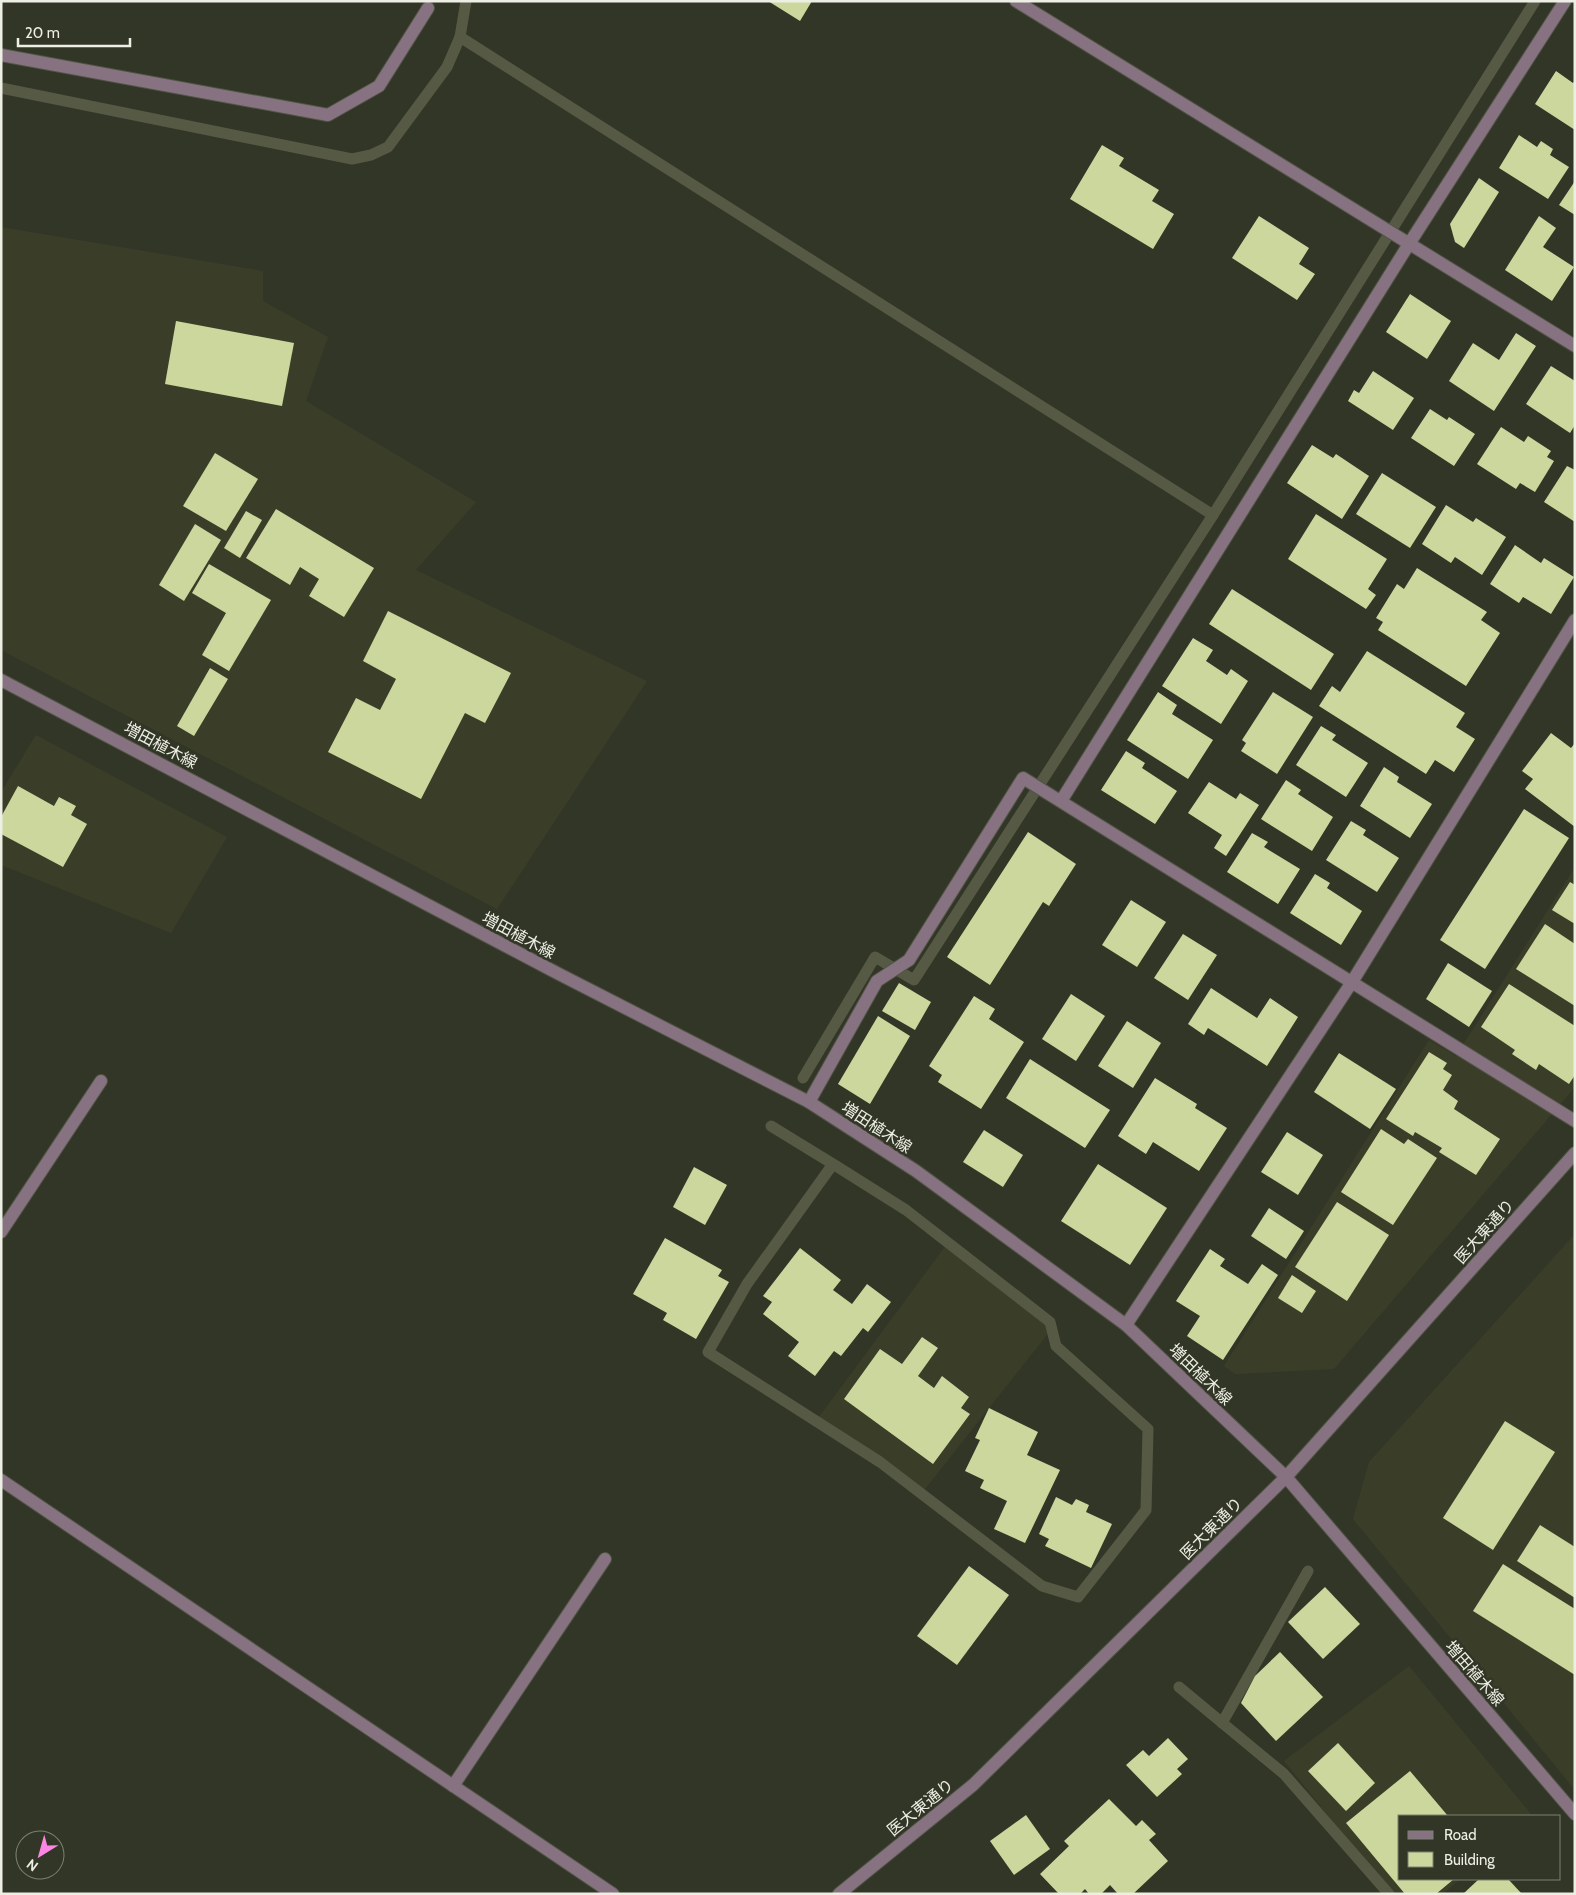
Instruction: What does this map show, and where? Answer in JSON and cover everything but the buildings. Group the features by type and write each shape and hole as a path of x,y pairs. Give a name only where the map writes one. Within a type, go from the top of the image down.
{"street":[{"path":"1016,1 1575,346"},
{"path":"1057,799 1405,241 1565,1"},
{"path":"1,55 328,115 379,86 428,8"},
{"path":"1126,1325 1352,982 1575,620"},
{"name":"増田植木線","path":"1,680 557,973 809,1102 916,1171 1126,1325 1286,1477 1575,1814"},
{"path":"809,1102 876,981 909,960 1023,778 1575,1121"},
{"path":"1,1232 101,1081"},
{"name":"医大東通り","path":"839,1894 972,1785 1286,1477 1575,1154"},
{"path":"1,1480 613,1894"},
{"path":"453,1786 605,1559"}],"shaded area":[{"path":"1,227 263,271 263,301 328,337 306,401 476,502 416,570 647,681 497,909 1,650"},
{"path":"36,735 227,837 171,933 1,865 1,792"},
{"path":"1575,867 1575,1087 1334,1369 1235,1374 1224,1366 1429,1040 1456,1056"},
{"path":"1575,1234 1575,1790 1353,1519 1369,1462"},
{"path":"947,1244 1054,1326 921,1494 880,1462 816,1421"},
{"path":"1409,1666 1531,1814 1398,1815 1398,1880 1459,1880 1443,1894 1391,1894 1284,1761"}],"waterway":[{"path":"1,88 352,159 371,155 388,147 447,67 460,37 466,1"},
{"path":"803,1078 875,957 914,980 1213,515 1535,1"},
{"path":"460,37 1213,515"},
{"path":"771,1126 833,1164 747,1284 708,1352 880,1462 1042,1586 1078,1597 1146,1510 1148,1429 1056,1346 1050,1322 906,1210 833,1164"},
{"path":"1222,1723 1308,1571"},
{"path":"1179,1687 1284,1774 1389,1894"}]}
